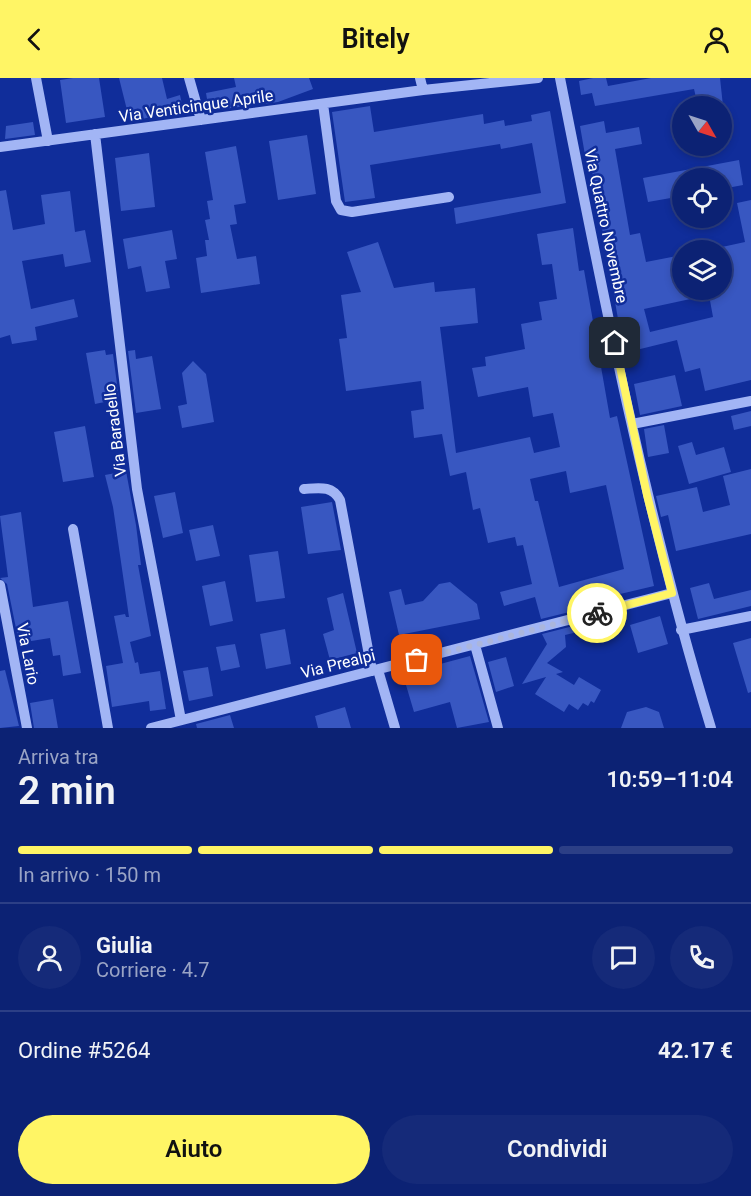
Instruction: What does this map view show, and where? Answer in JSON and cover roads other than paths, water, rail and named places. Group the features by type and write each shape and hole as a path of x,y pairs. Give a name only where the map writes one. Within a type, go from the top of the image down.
{"street":[{"path":"36,78 48,141"},
{"path":"189,78 201,120"},
{"path":"420,78 423,90"},
{"name":"Via Venticinque Aprile","path":"0,147 423,90 538,78"},
{"name":"Via Quattro Novembre","path":"560,78 632,424 681,630 711,728"},
{"path":"323,104 336,201 341,210 352,212 449,196"},
{"name":"Via Baradello","path":"95,134 137,489 181,720"},
{"path":"632,424 751,401"},
{"path":"304,489 326,488 335,492 340,500 375,670 395,728"},
{"path":"73,529 108,728"},
{"name":"Via Lario","path":"0,585 27,728"},
{"name":"Via Prealpi","path":"151,728 181,720 195,723 375,670 672,593"},
{"path":"681,630 751,616"},
{"path":"475,645 498,728"}]}
